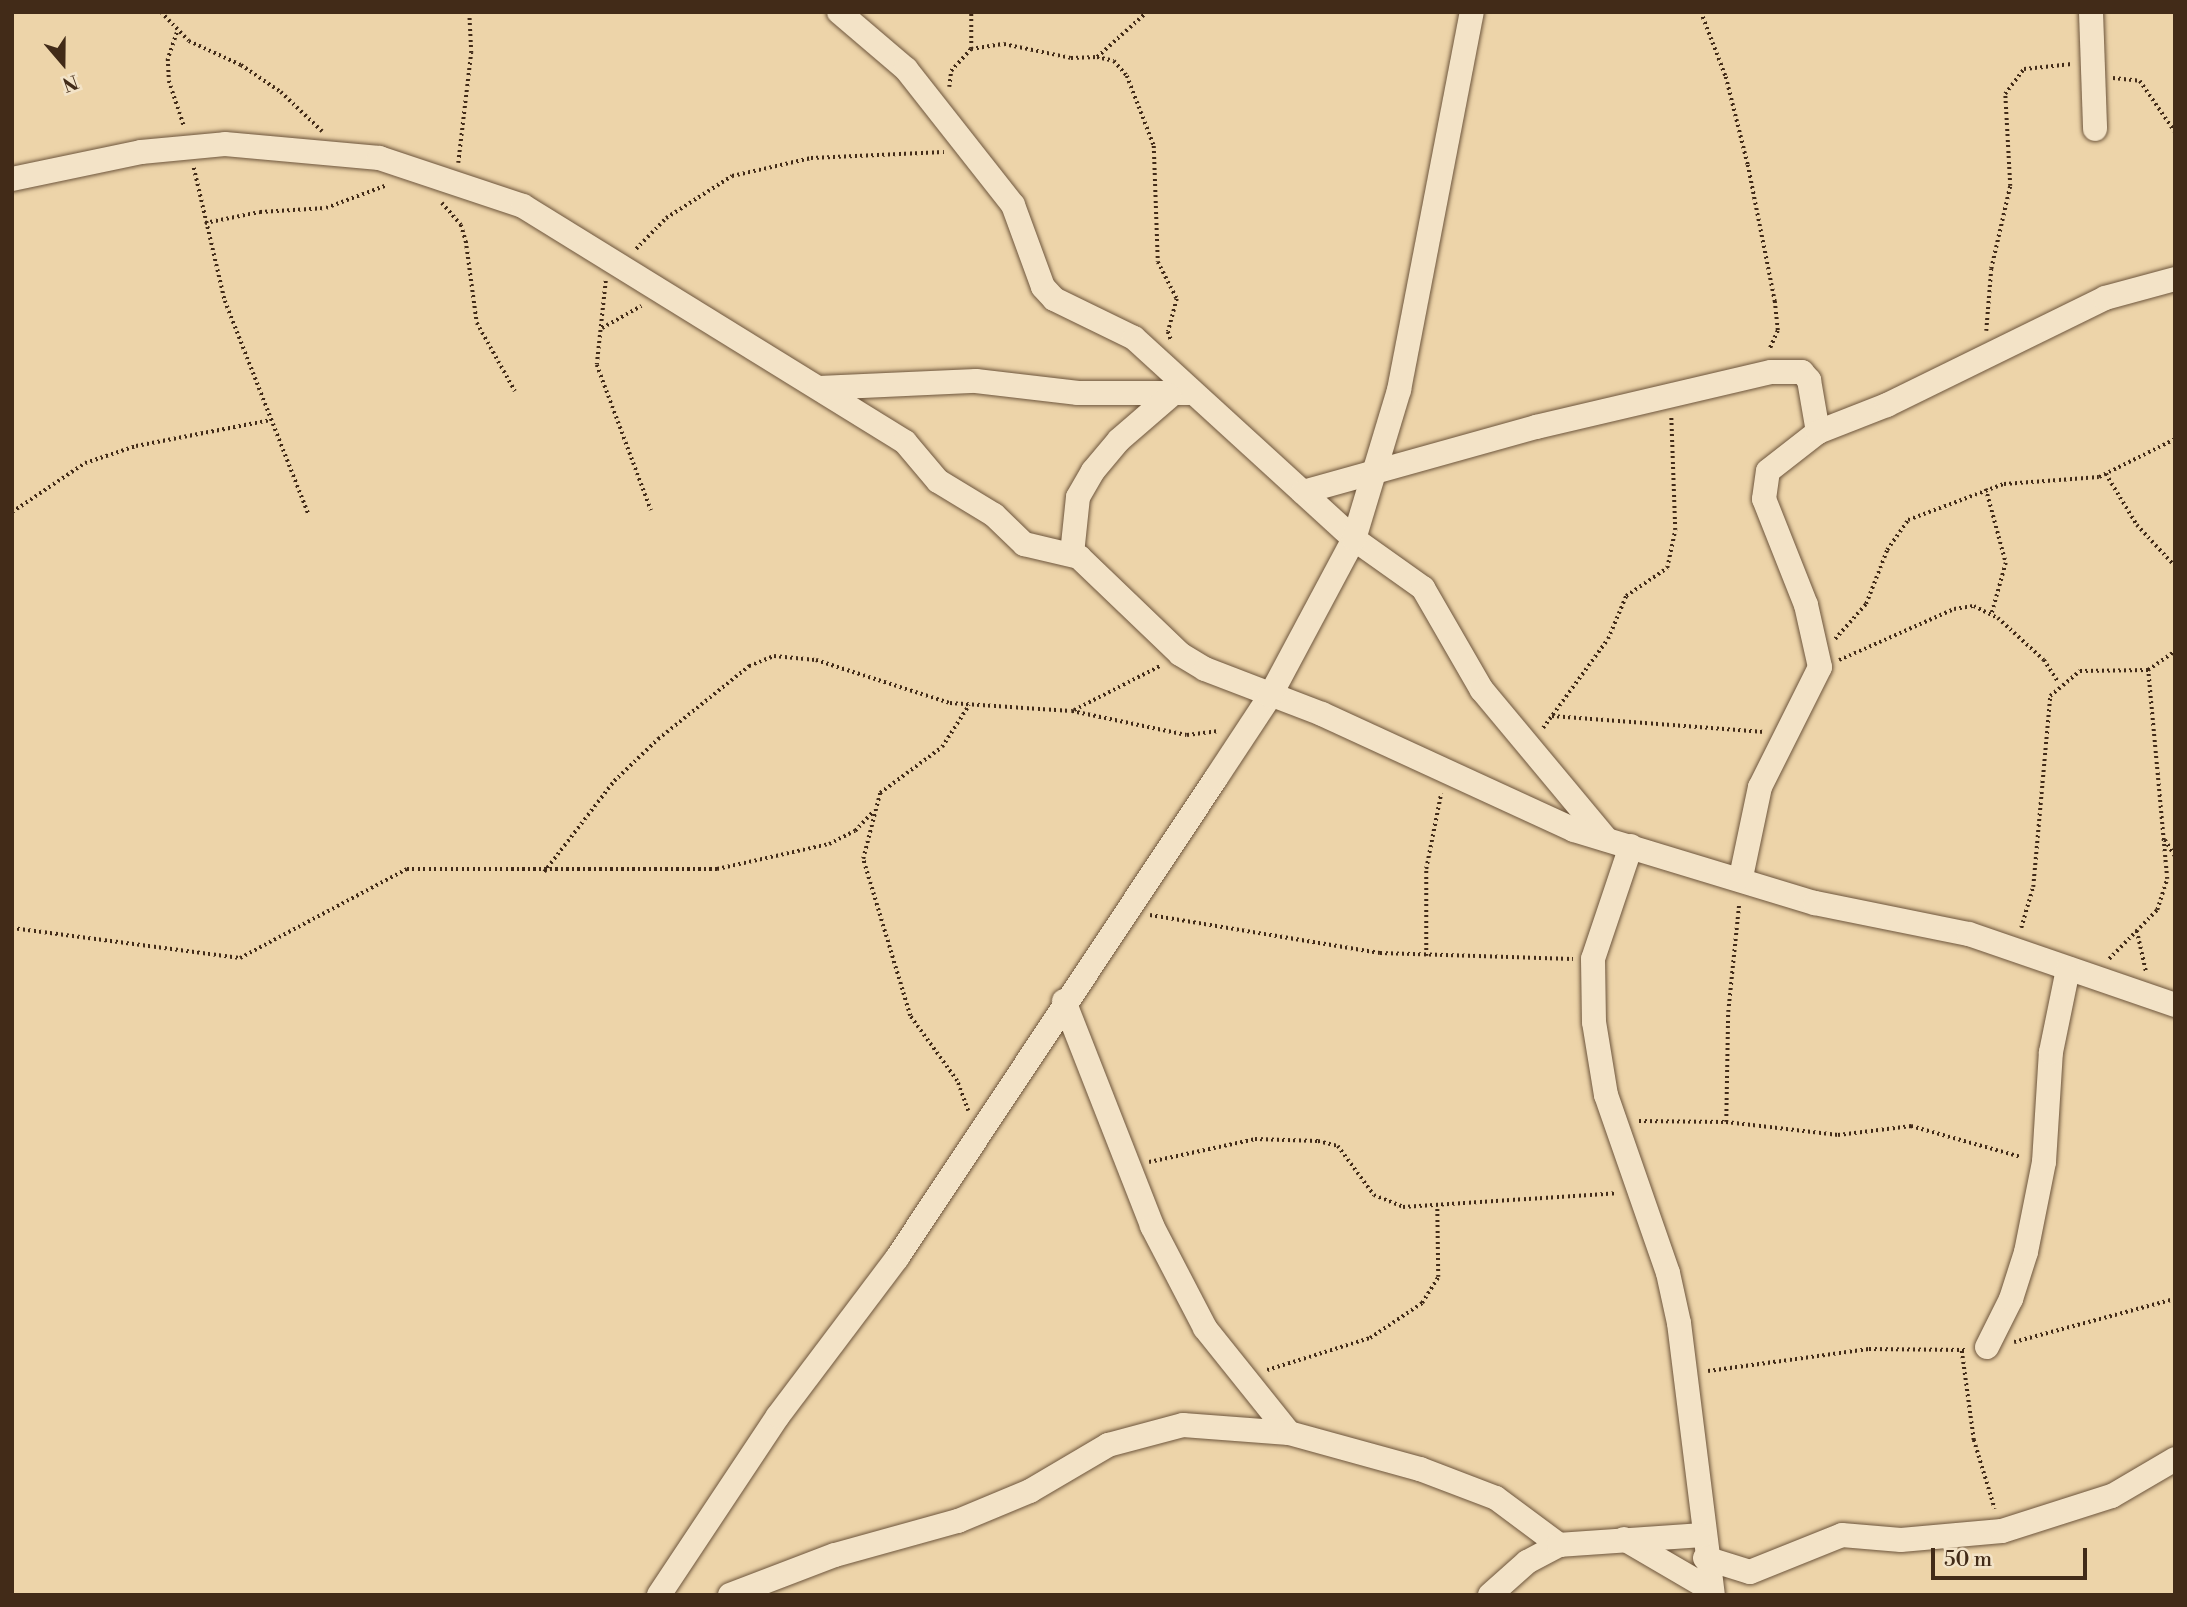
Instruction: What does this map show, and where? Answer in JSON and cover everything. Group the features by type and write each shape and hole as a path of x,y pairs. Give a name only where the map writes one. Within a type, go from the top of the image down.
{"street":[{"path":"839,12 906,69 1019,215 1038,275 1054,299 1134,338 1181,395 1303,492 1354,539 1423,587 1449,625 1482,690 1531,743 1605,839"},
{"path":"659,1595 778,1416 897,1258 1064,1001 1270,696 1354,539 1399,390 1472,12"},
{"path":"2091,12 2095,129"},
{"path":"12,179 192,145 338,152 410,165 523,206 905,442 937,481 994,515 1024,544 1072,554 1180,654 1270,696 1322,714 1446,774 1605,839 1741,877 1815,903 2015,948 2175,1005"},
{"path":"1741,877 1760,787 1820,661 1763,484 1778,460 1818,432 1887,405 2105,298 2175,279"},
{"path":"1303,492 1377,469 1741,377 1802,372 1812,388 1818,432"},
{"path":"819,388 976,381 1181,395"},
{"path":"1072,554 1079,497 1093,471 1119,440 1181,395"},
{"path":"1630,846 1593,959 1600,1071 1615,1125 1668,1273 1685,1374 1704,1546 1712,1592"},
{"path":"1987,1347 2018,1281 2044,1162 2051,1052 2079,973"},
{"path":"1064,1001 1128,1167 1205,1328 1289,1433"},
{"path":"730,1595 835,1555 978,1513 1031,1492 1135,1433 1183,1425 1289,1433 1420,1469 1496,1498 1559,1545"},
{"path":"1490,1595 1527,1562 1559,1545 1624,1539 1704,1546 1750,1572 1842,1535 1900,1540 2002,1531 2099,1501 2175,1459"},
{"path":"1624,1539 1712,1592"}],"path":[{"path":"161,12 177,33 241,65 281,92 313,120 338,152"},
{"path":"456,182 471,53 469,12"},
{"path":"971,12 971,49"},
{"path":"1097,57 1147,12"},
{"path":"1701,12 1730,92 1775,302 1774,344 1741,377"},
{"path":"177,33 168,59 169,81 180,119 192,145 204,223 225,301 309,515"},
{"path":"950,93 951,71 971,49 1003,44 1071,58 1097,57 1114,61 1127,76 1154,146 1158,262 1177,299 1168,332 1173,343"},
{"path":"1981,357 1991,270 2009,198 2005,94 2024,69 2051,63 2140,81 2175,132"},
{"path":"651,510 601,382 601,329 614,262 666,218 732,176 811,158 970,152"},
{"path":"204,223 260,212 326,208 390,184"},
{"path":"433,196 461,225 477,323 515,391"},
{"path":"601,329 664,293"},
{"path":"1531,743 1608,639 1626,596 1667,568 1675,530 1671,395"},
{"path":"12,512 85,463 136,446 271,421"},
{"path":"1820,661 1866,604 1902,526 1986,489 2106,474 2175,439"},
{"path":"2106,474 2137,525 2175,566"},
{"path":"1986,489 2006,563 1992,613"},
{"path":"1820,661 1954,609 1974,606 1992,613 2044,660 2059,683"},
{"path":"2015,948 2033,887 2050,696 2059,683 2104,667 2148,670 2175,651"},
{"path":"1072,710 1180,654"},
{"path":"544,872 614,781 658,739 762,659 816,660 891,688 969,705 1072,710 1187,735 1248,729"},
{"path":"2079,973 2137,931 2162,899 2165,840 2148,670"},
{"path":"12,928 240,958 407,869 544,872 608,867 679,873 756,864 844,838 872,813 891,780 942,747 969,705"},
{"path":"1552,716 1787,734"},
{"path":"1426,957 1427,855 1446,774"},
{"path":"872,813 863,859 910,1016 957,1082 978,1132"},
{"path":"2165,840 2175,856"},
{"path":"1726,1122 1728,1012 1741,877"},
{"path":"1126,911 1426,957 1593,959"},
{"path":"2137,931 2151,997"},
{"path":"1615,1125 1656,1120 1726,1122 1838,1135 1911,1126 2044,1162"},
{"path":"1128,1167 1255,1139 1318,1140 1338,1146 1374,1195 1386,1203 1437,1207 1640,1192"},
{"path":"1242,1377 1370,1338 1422,1303 1438,1277 1437,1207"},
{"path":"1685,1374 1869,1349 1962,1351 2071,1330 2175,1299"},
{"path":"1962,1351 1974,1440 2002,1531"}]}
